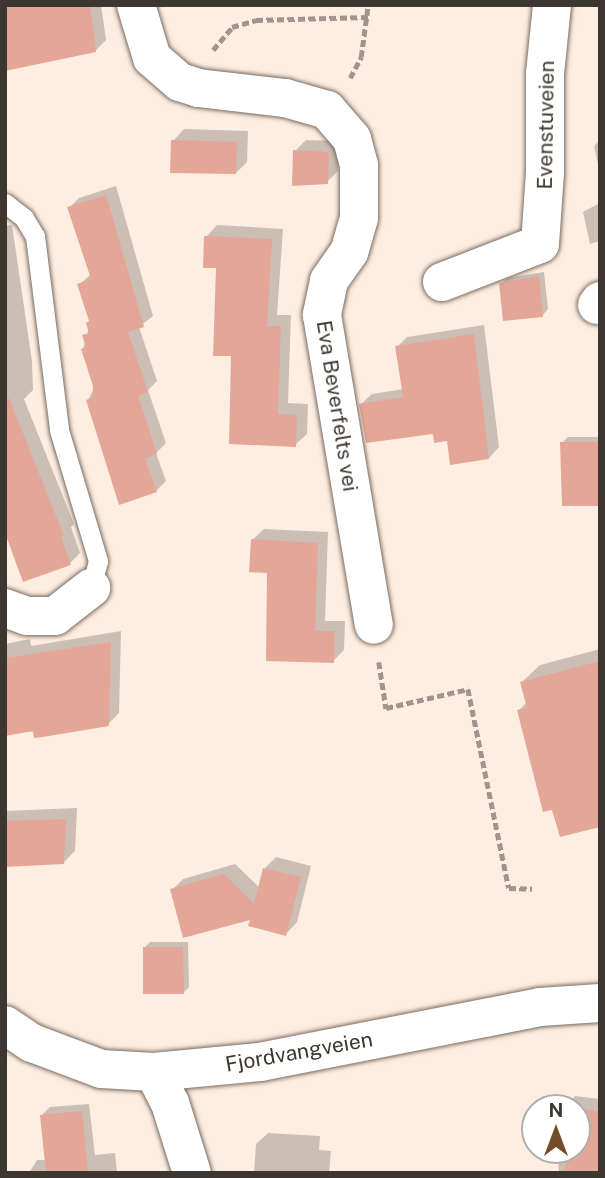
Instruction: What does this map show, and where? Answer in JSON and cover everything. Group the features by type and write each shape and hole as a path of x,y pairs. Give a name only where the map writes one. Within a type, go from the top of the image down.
{"street":[{"path":"136,5 152,58 180,82 198,88 285,98 327,110"},
{"name":"Evenstuveien","path":"442,282 540,244 545,173 545,74 552,5"},
{"name":"Eva Beverfelts vei","path":"327,110 352,139 359,165 359,218 349,252 329,281 322,316 374,625"},
{"path":"5,608 27,616 55,616 91,588"},
{"name":"Fjordvangveien","path":"5,1025 32,1043 101,1069 154,1072 260,1062 501,1014 600,1003"},
{"path":"154,1072 170,1103 192,1173"}],"lane":[{"path":"5,203 24,218 35,236 59,430 98,561 91,588"}],"path":[{"path":"327,110 361,57 368,5"},
{"path":"198,88 216,43 232,27 256,20 368,16"},
{"path":"374,625 386,708 468,689 509,888 532,888"}],"building":[{"path":"5,5 90,5 96,52 5,71"},
{"path":"171,140 237,142 236,174 170,173"},
{"path":"293,150 329,152 328,184 292,186"},
{"path":"106,195 144,327 128,332 148,392 138,396 157,454 145,459 157,492 119,505 86,400 93,397 93,386 81,349 86,347 82,335 89,333 86,323 89,321 77,284 91,279 67,207"},
{"path":"204,236 272,239 267,326 281,326 278,414 297,415 296,447 229,444 231,356 213,356 216,268 203,268"},
{"path":"539,276 543,317 503,321 499,283"},
{"path":"474,334 489,459 450,465 447,441 434,443 433,434 366,443 359,404 403,397 395,346"},
{"path":"9,398 64,536 61,537 71,565 23,582 5,533 5,399"},
{"path":"560,442 600,442 600,506 562,506"},
{"path":"251,539 318,543 315,631 334,631 334,663 266,661 267,573 249,572"},
{"path":"111,642 109,726 34,738 33,731 5,736 5,658"},
{"path":"600,661 600,827 560,837 552,810 543,812 517,710 527,708 520,682"},
{"path":"66,819 64,864 5,867 5,821"},
{"path":"263,868 301,877 286,936 248,926 250,920 183,938 170,889 224,874 254,904"},
{"path":"143,947 183,947 184,994 143,994"},
{"path":"591,1110 600,1112 600,1173 564,1173 566,1164 591,1164"},
{"path":"82,1111 88,1173 46,1173 40,1115"}]}
